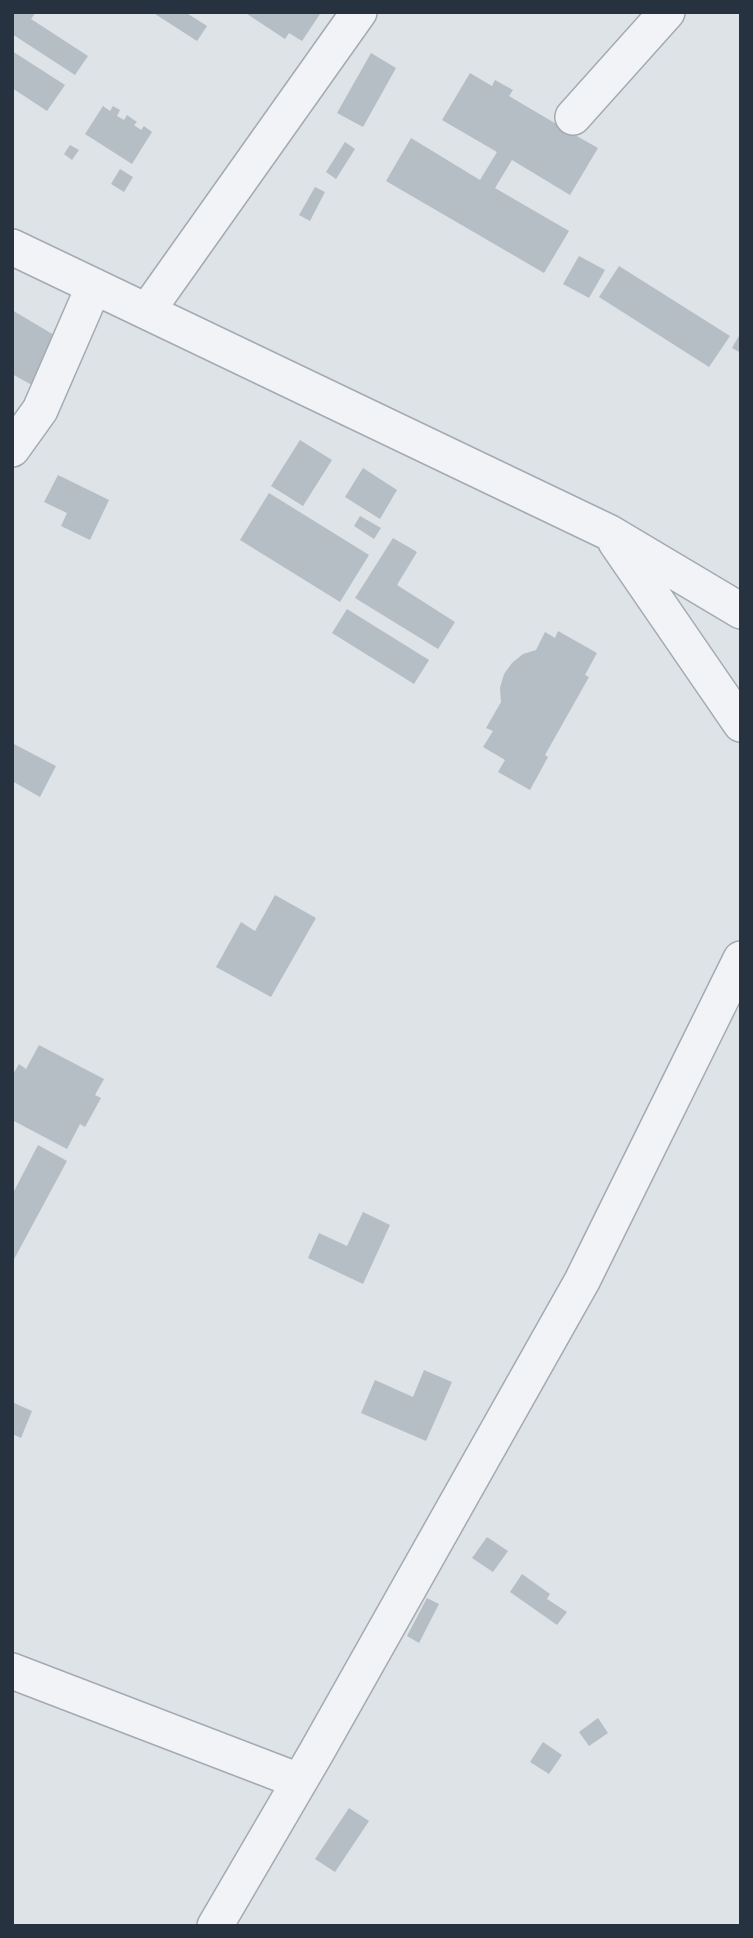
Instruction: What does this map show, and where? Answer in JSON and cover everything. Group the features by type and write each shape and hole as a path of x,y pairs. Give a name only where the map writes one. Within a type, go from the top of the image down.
{"street":[{"path":"148,311 359,12"},
{"path":"573,117 667,12"},
{"path":"12,247 610,533 741,611"},
{"path":"12,449 40,410 94,286"},
{"path":"610,533 741,724"},
{"path":"215,1926 582,1281 741,959"},
{"path":"12,1671 299,1781"}],"building":[{"path":"12,12 36,12 31,19 88,56 75,75 12,34"},
{"path":"152,12 185,12 207,26 197,41"},
{"path":"244,12 320,14 302,41 289,33 285,39"},
{"path":"12,51 65,85 47,111 12,88"},
{"path":"371,53 396,68 363,127 337,113"},
{"path":"470,73 492,86 495,80 513,90 509,96 558,125 579,129 575,135 598,148 570,195 512,160 495,188 569,231 544,273 386,181 411,138 480,180 497,152 442,120"},
{"path":"103,106 110,111 113,106 120,110 117,116 124,120 127,115 137,122 134,125 141,130 144,126 152,132 132,164 85,134"},
{"path":"345,142 355,149 336,179 326,172"},
{"path":"70,145 79,150 72,160 64,154"},
{"path":"120,169 133,177 124,192 111,184"},
{"path":"315,187 325,192 310,221 299,215"},
{"path":"579,256 605,270 589,298 563,284"},
{"path":"619,266 730,336 709,367 599,297"},
{"path":"12,310 59,338 32,385 12,374"},
{"path":"741,332 741,353 732,348"},
{"path":"300,440 332,460 303,506 271,486"},
{"path":"363,468 397,490 380,519 345,497"},
{"path":"58,475 109,500 90,540 61,526 67,513 44,502"},
{"path":"269,493 369,555 340,602 240,540"},
{"path":"360,516 381,528 374,539 354,526"},
{"path":"393,538 417,552 397,585 455,622 438,649 355,598"},
{"path":"347,609 429,660 414,684 332,633"},
{"path":"558,631 597,653 585,675 589,677 545,755 548,757 530,790 498,772 505,760 483,747 493,731 486,728 501,702 500,688 504,674 512,663 523,654 536,650 545,632 555,638"},
{"path":"12,743 56,766 40,797 12,781"},
{"path":"275,895 316,918 271,997 216,967 241,922 255,931"},
{"path":"39,1045 104,1079 95,1095 101,1098 85,1127 80,1124 67,1149 12,1120 12,1076 19,1064 26,1069"},
{"path":"38,1145 67,1161 12,1263 12,1195"},
{"path":"363,1212 390,1225 363,1284 308,1258 319,1233 347,1246"},
{"path":"424,1370 452,1382 426,1441 361,1413 375,1380 413,1397"},
{"path":"12,1402 32,1411 21,1438 12,1434"},
{"path":"487,1537 508,1551 493,1572 472,1558"},
{"path":"522,1574 550,1594 547,1599 567,1612 557,1625 510,1592"},
{"path":"427,1598 439,1604 419,1643 407,1636"},
{"path":"598,1718 608,1733 589,1746 579,1732"},
{"path":"543,1742 562,1755 549,1774 530,1762"},
{"path":"349,1808 369,1821 335,1872 315,1859"}]}
